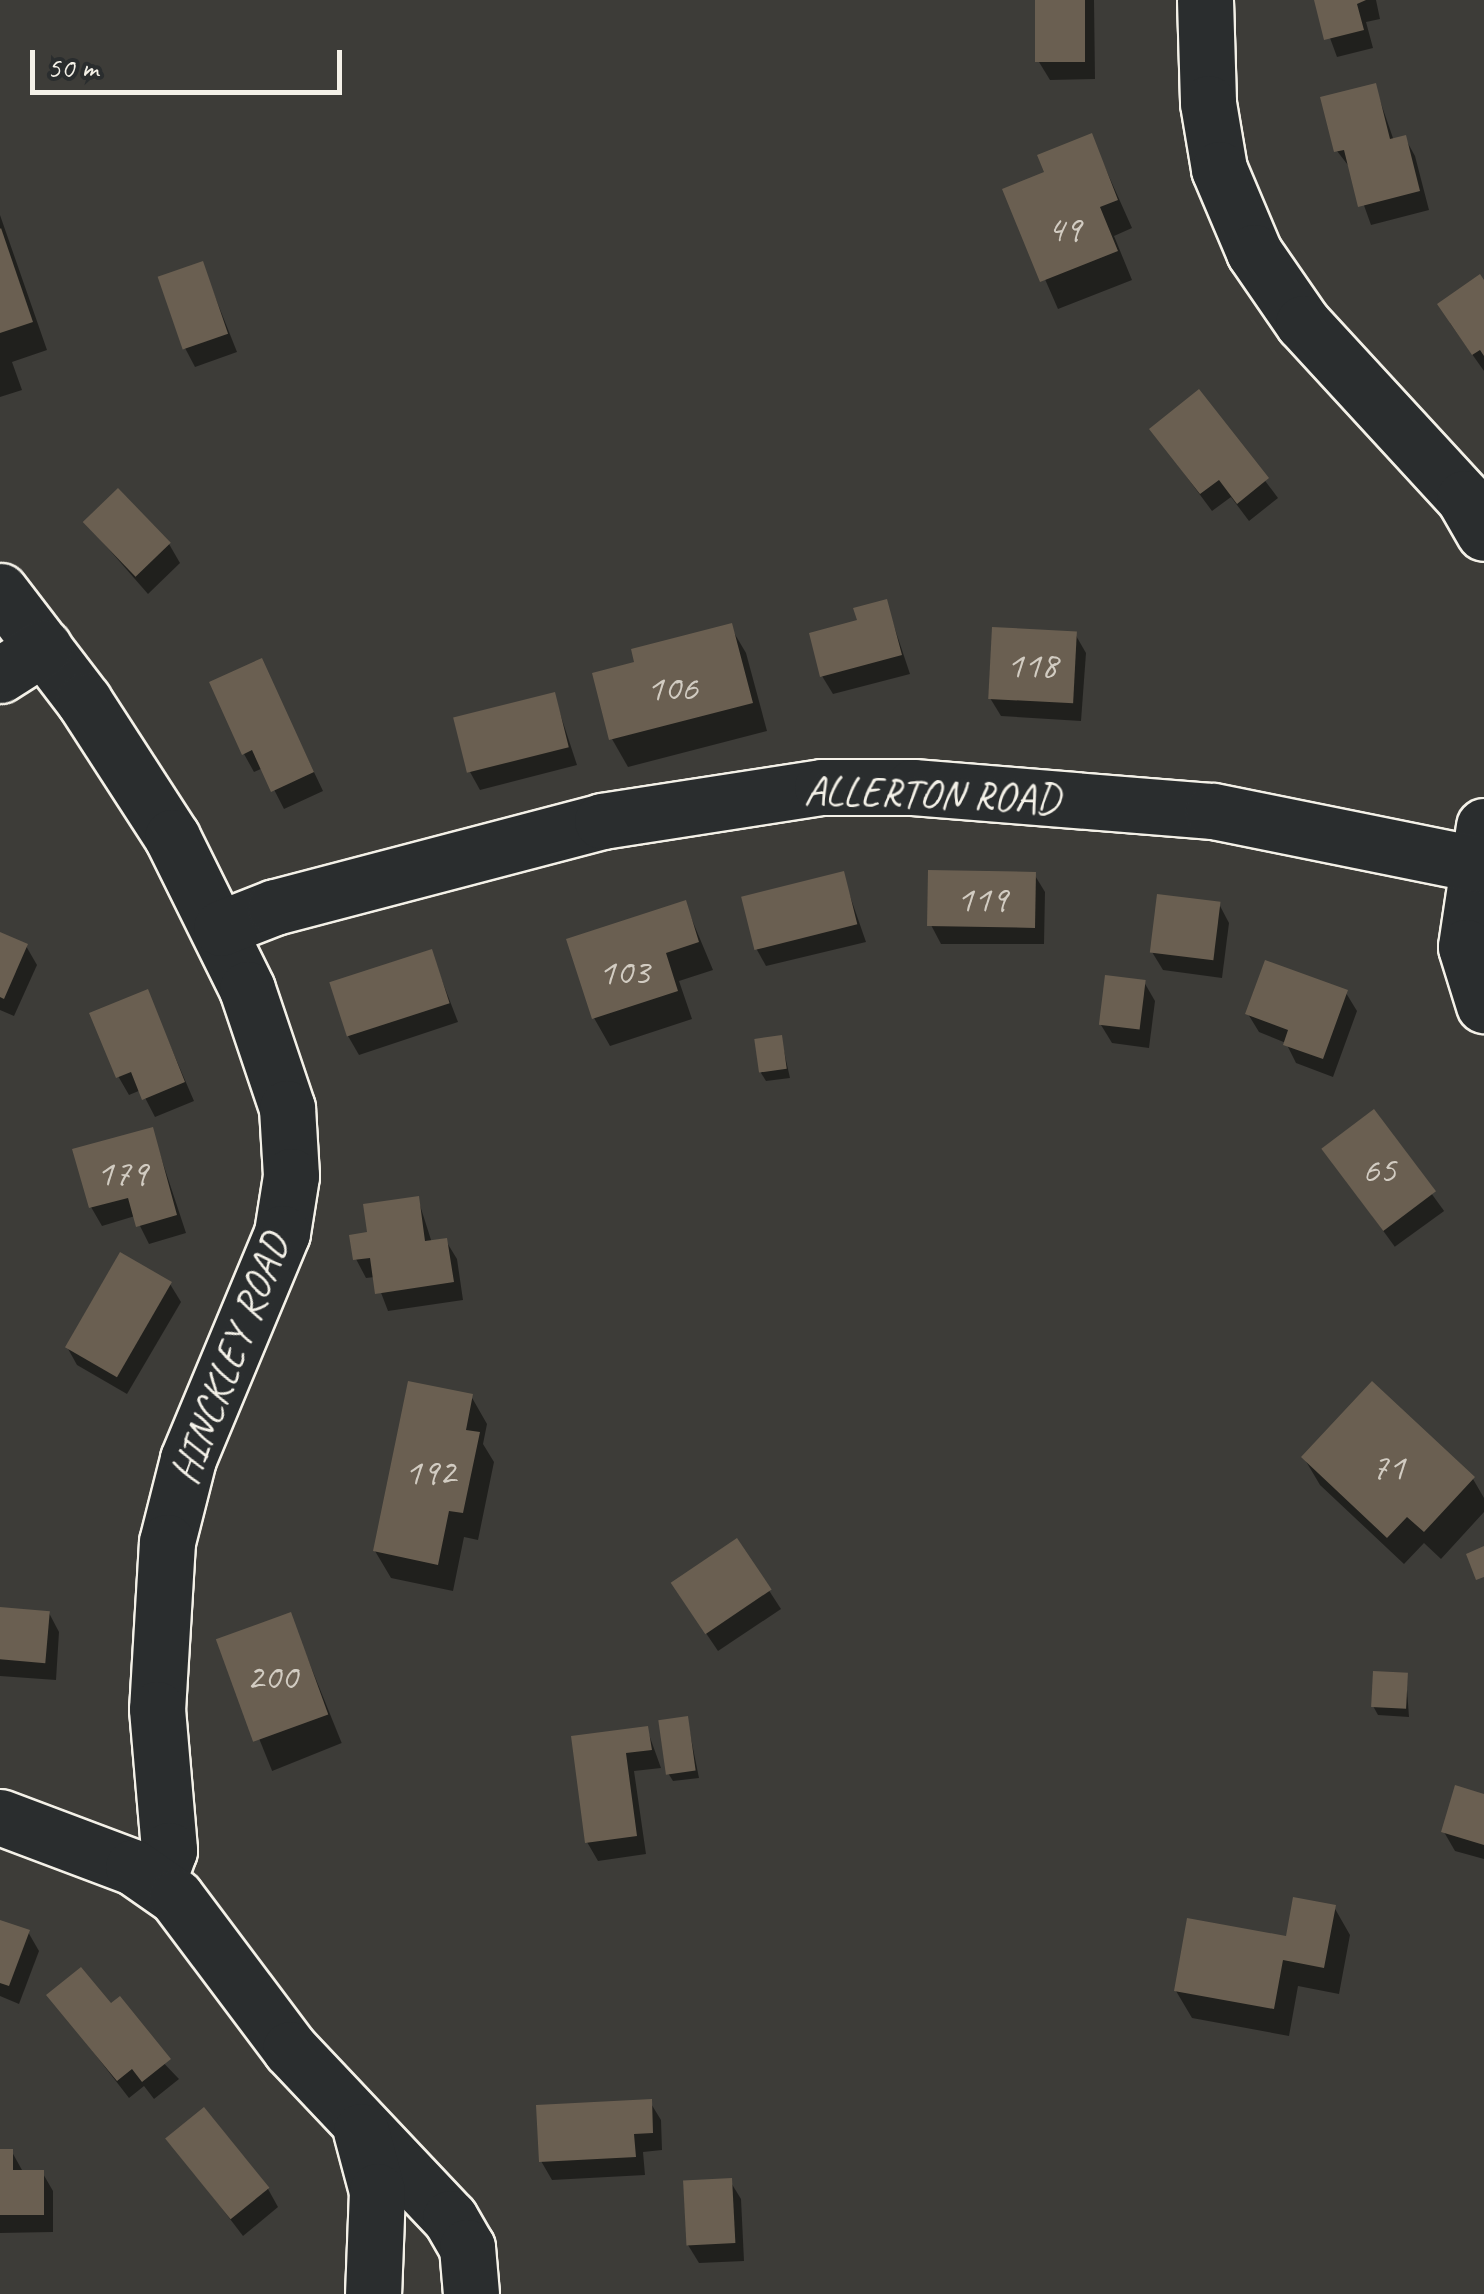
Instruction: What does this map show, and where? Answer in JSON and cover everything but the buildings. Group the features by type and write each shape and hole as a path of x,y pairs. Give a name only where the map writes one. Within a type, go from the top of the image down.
{"street":[{"path":"1205,0 1208,103 1219,169 1254,252 1303,322 1464,498 1484,533"},
{"name":"HINCKLEY ROAD","path":"0,591 22,661 146,793 220,928 280,1075 292,1176 282,1233 188,1459 167,1542 156,1710 168,1850 158,1880"},
{"name":"ALLERTON ROAD","path":"220,928 275,907 602,821 822,786 913,787 1232,814 1479,845"},
{"path":"1479,845 1466,947 1484,1005"},
{"path":"0,1817 158,1880 361,2131 457,2228 469,2258 471,2294"},
{"path":"361,2131 376,2191 373,2294"}]}
